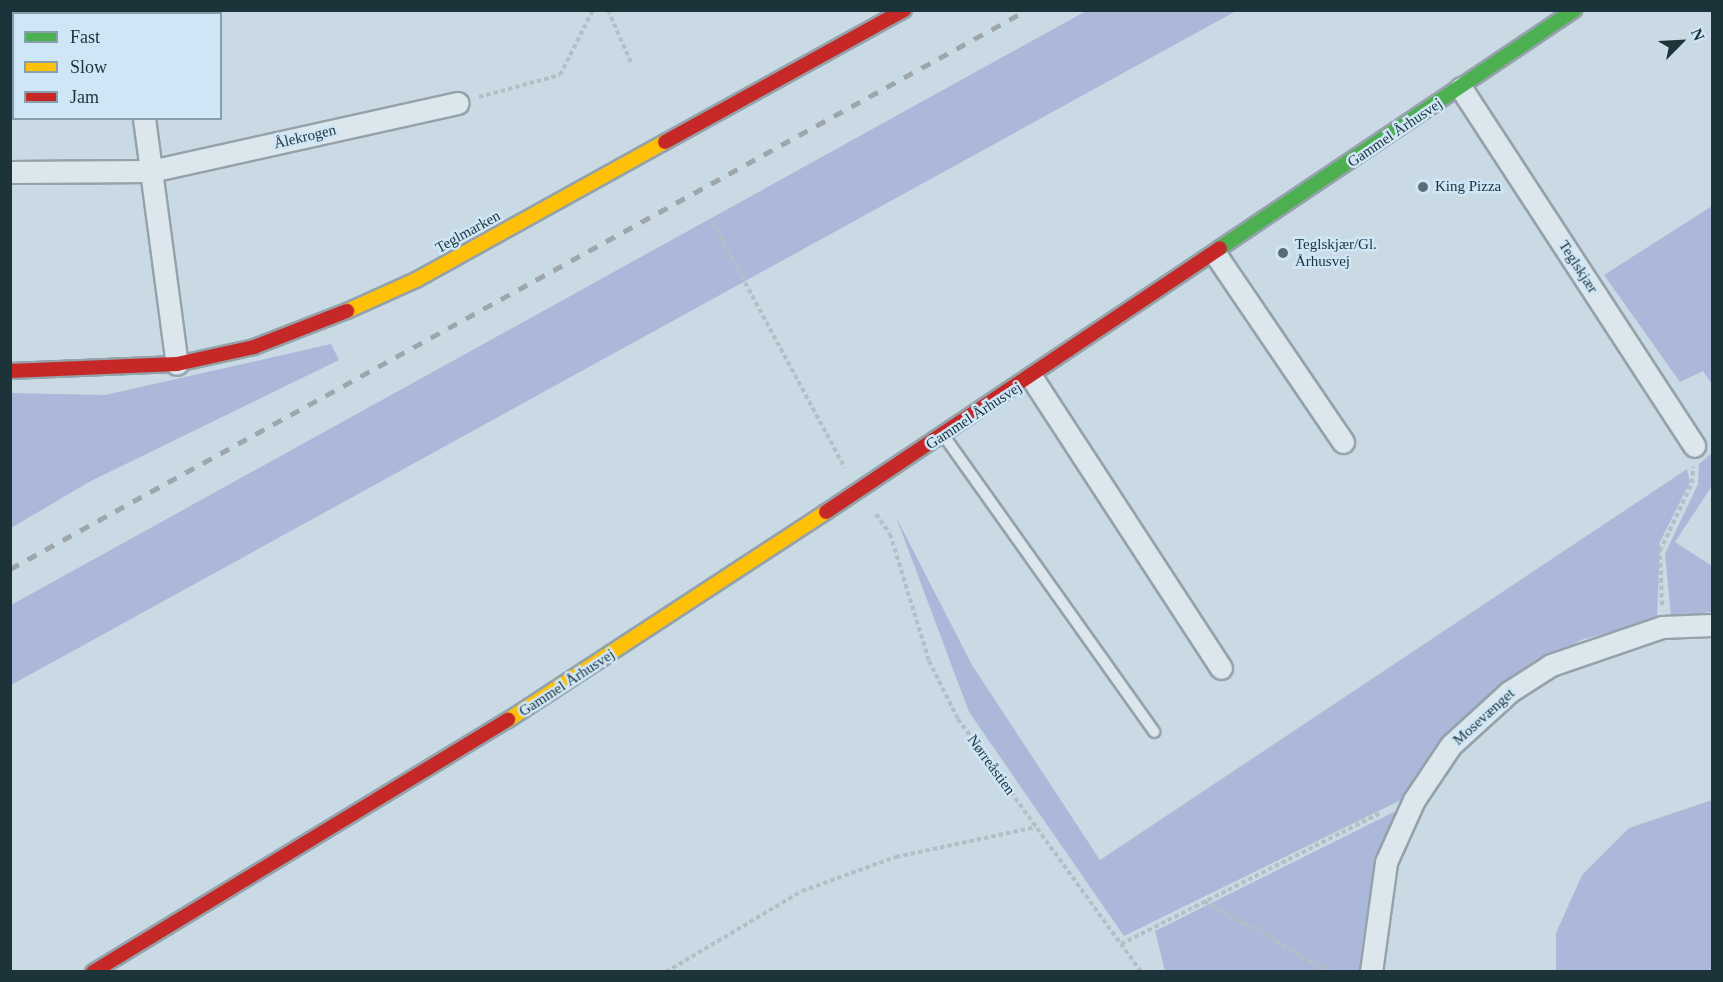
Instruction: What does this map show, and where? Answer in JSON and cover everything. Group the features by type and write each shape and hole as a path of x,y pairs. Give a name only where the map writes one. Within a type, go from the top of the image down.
{"street":[{"name":"Teglmarken","path":"10,371 177,364 254,347 416,280 904,10"},
{"name":"Gammel Århusvej","path":"93,972 518,715 1032,378 1574,10"},
{"name":"Teglskjær","path":"1461,88 1694,446"},
{"name":"Ålekrogen","path":"10,172 151,171 458,103"},
{"path":"144,120 177,364"},
{"path":"1216,255 1343,442"},
{"name":"Gammel Århusvej","path":"1032,378 1221,668"},
{"name":"Mosevænget","path":"1371,972 1386,862 1414,800 1451,745 1509,692 1551,664 1662,627 1713,625"}],"lane":[{"path":"944,436 1154,732"}],"path":[{"path":"458,103 560,75 593,10"},
{"path":"608,10 632,65"},
{"path":"713,223 837,456"},
{"path":"1662,627 1660,550 1692,483 1694,446"},
{"name":"Nørreåstien","path":"890,534 929,661 958,719 1140,972"},
{"path":"1121,944 1203,901 1414,800"},
{"path":"666,972 802,891 896,857 1036,827"},
{"path":"1203,901 1330,972"}],"shaded area":[{"path":"1086,11 1236,11 11,685 11,605"},
{"path":"1712,206 1712,384 1703,371 1680,382 1604,275"},
{"path":"331,344 339,360 89,482 11,528 11,393 105,395"},
{"path":"1712,453 1712,486 1675,542 1712,566 1712,612 1671,616 1665,554 1698,484 1699,464"},
{"path":"1687,469 1690,482 1660,542 1657,619 1581,640 1498,688 1463,729 1458,724 1439,745 1403,799 1124,936 969,712 896,517 972,665 1100,860"},
{"path":"1712,800 1712,971 1556,971 1556,933 1582,875 1629,828"},
{"path":"1398,810 1375,870 1359,971 1165,971 1155,931"}],"railway":[{"path":"10,569 1027,10"}],"traffic: fast":[{"path":"1220,248 1574,10"}],"traffic: slow":[{"path":"347,311 416,280 665,142"},
{"path":"508,720 826,512"}],"traffic: jam":[{"path":"665,142 904,10"},
{"path":"826,512 1220,248"},
{"path":"10,371 177,364 254,347 347,311"},
{"path":"93,972 508,720"}],"place":[{"name":"King Pizza","path":"1423,187"},
{"name":"Teglskjær/Gl. Århusvej","path":"1283,253"}]}
